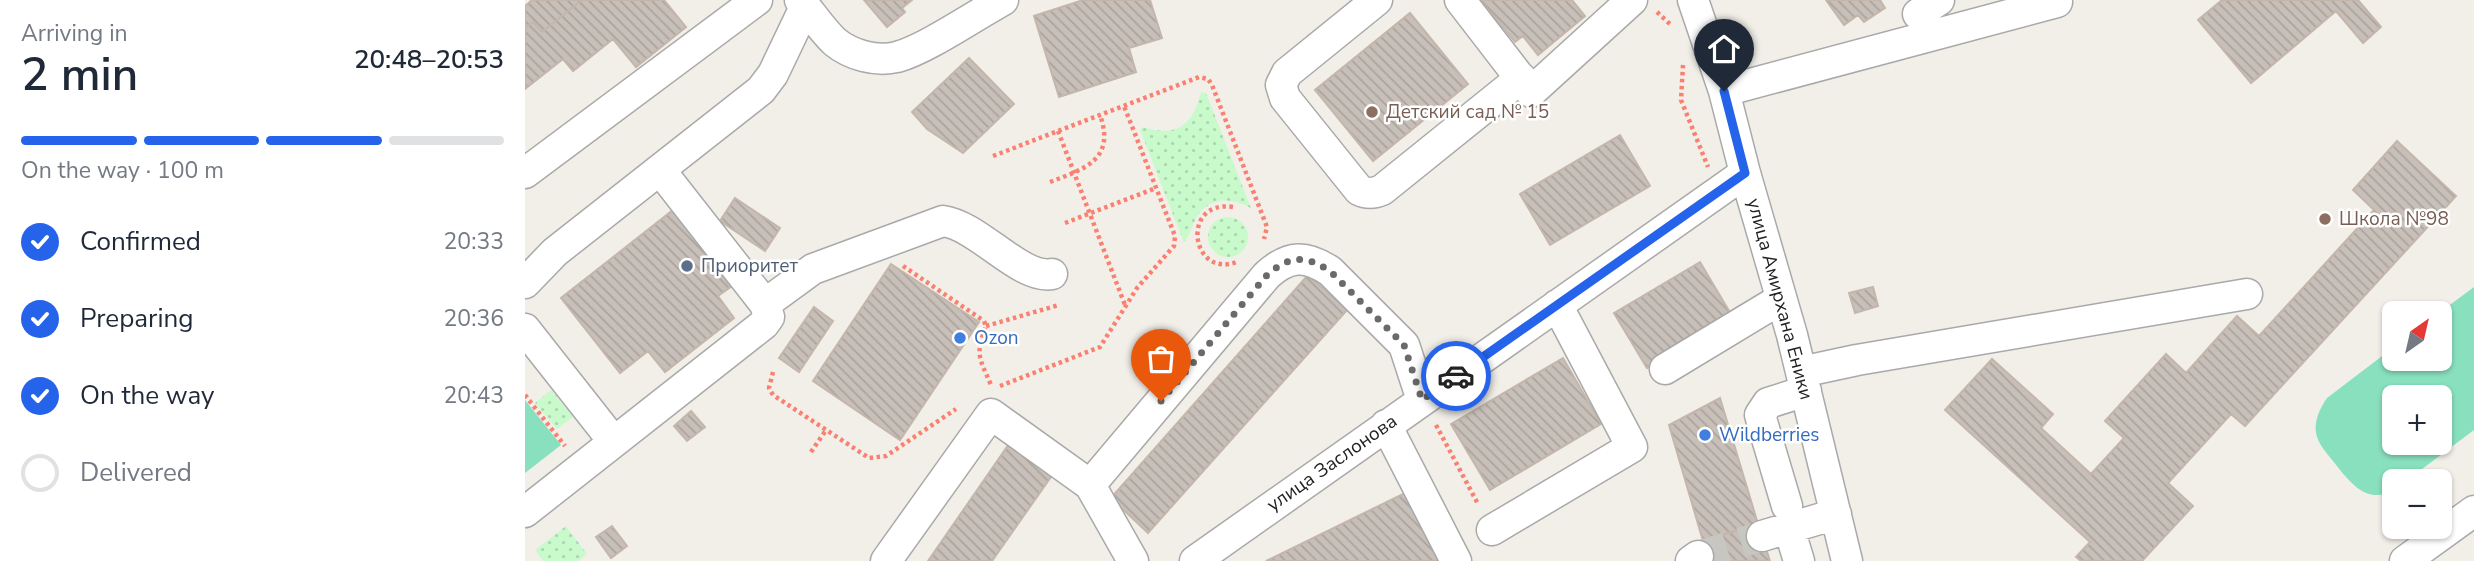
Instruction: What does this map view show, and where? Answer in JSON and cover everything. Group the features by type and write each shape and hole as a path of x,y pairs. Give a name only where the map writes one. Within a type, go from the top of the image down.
{"street":[{"path":"525,173 757,0"},
{"path":"525,283 551,256 761,90 773,74 803,3 835,42 856,54 879,59 897,57 916,49 1003,0"},
{"path":"1377,0 1287,73 1281,85 1285,98 1359,190 1375,193 1382,190 1521,78"},
{"path":"1459,0 1531,92 1632,0"},
{"name":"улица Амирхана Еники","path":"1693,0 1724,91 1804,381 1847,561"},
{"path":"1724,91 2057,2 2056,0"},
{"path":"525,512 764,324 769,317 765,304 660,170"},
{"name":"улица Заслонова","path":"1205,558 1386,425 1745,173"},
{"path":"765,304 807,272 935,222 961,225 1036,275 1052,274"},
{"path":"1090,485 1267,275 1288,261 1302,259 1317,262 1330,271 1404,345 1422,400"},
{"path":"1799,561 1780,523 1760,415 1767,403 1804,381 1857,360 2246,294"},
{"path":"1665,369 1781,299"},
{"path":"1492,530 1632,447 1557,304"},
{"path":"525,329 614,442"},
{"path":"886,561 991,414 1090,485 1133,561"},
{"path":"1386,425 1456,561"},
{"path":"2405,561 2474,511"},
{"path":"1780,523 1836,514"}],"path":[{"path":"993,156 1199,77 1210,82 1267,227 1265,237 1256,246"},
{"path":"983,393 1100,347 1140,283 1170,251 1175,241 1124,106"},
{"path":"1050,182 1087,168 1101,151 1105,132 1100,115"},
{"path":"1058,131 1126,306"},
{"path":"1065,223 1156,188"},
{"path":"1233,207 1214,208 1203,216 1197,228 1197,242 1213,262 1223,264 1242,259"},
{"path":"873,246 982,319 986,326 979,346 979,356 992,389"},
{"path":"986,326 1063,303"},
{"path":"773,372 769,385 771,393 865,456 881,458 892,453 959,407"},
{"path":"525,395 582,467"},
{"path":"1422,400 1492,530"},
{"path":"811,452 826,430"}],"green space":[{"path":"1201,92 1206,93 1251,208 1236,202 1214,202 1201,211 1184,243 1140,130 1143,127 1165,131 1182,126 1193,113"},
{"path":"1228,217 1242,223 1248,237 1242,251 1228,257 1214,251 1208,237 1214,223"},
{"path":"2474,287 2474,430 2452,446 2452,385 2382,385 2382,455 2441,455 2422,469 2382,469 2382,494 2375,495 2352,483 2320,444 2316,424 2327,398 2382,356 2382,371 2452,371 2452,303"},
{"path":"551,390 573,417 557,429 535,403"},
{"path":"525,400 561,445 525,473"},
{"path":"566,526 587,554 578,561 543,561 535,550"}],"building":[{"path":"532,0 582,0 542,32 533,22 525,28 525,6"},
{"path":"582,0 664,0 686,27 636,67 613,39 573,71 563,59 525,89 525,28 533,22 542,32"},
{"path":"864,0 912,0 902,8 905,12 887,27"},
{"path":"1083,0 1150,0 1162,38 1129,48 1136,72 1059,97 1034,16"},
{"path":"1480,0 1572,0 1585,16 1538,55 1523,36 1515,42"},
{"path":"1826,0 1880,0 1885,8 1864,22 1858,15 1844,25"},
{"path":"2222,0 2358,0 2381,27 2363,43 2336,11 2251,83 2198,20"},
{"path":"1410,13 1468,84 1373,161 1315,90"},
{"path":"969,58 1014,104 963,153 927,129 912,112"},
{"path":"1620,135 1650,186 1550,245 1520,194"},
{"path":"2397,141 2456,196 2245,426 2231,414 2168,483 2193,506 2142,561 2081,561 2076,557 2090,542 1945,410 1992,359 2053,414 2041,428 2091,474 2124,438 2105,421 2166,354 2186,373 2237,316 2259,336 2374,210 2353,190"},
{"path":"735,198 780,228 765,251 720,221"},
{"path":"673,210 732,286 718,296 734,318 665,372 648,351 620,373 561,298"},
{"path":"1700,262 1732,316 1647,368 1614,313"},
{"path":"891,264 979,322 900,440 813,381"},
{"path":"1308,275 1347,310 1148,533 1111,498"},
{"path":"1873,287 1878,306 1855,313 1849,293"},
{"path":"814,307 833,321 799,372 779,358"},
{"path":"1563,358 1601,424 1490,490 1451,424"},
{"path":"1720,398 1758,524 1703,541 1669,425"},
{"path":"691,411 705,427 687,441 674,426"},
{"path":"1009,444 1053,474 992,561 928,561"},
{"path":"1405,493 1438,561 1266,561"},
{"path":"1758,524 1770,561 1700,561 1694,543"},
{"path":"612,526 627,546 611,558 596,537"}],"tunnel":[{"path":"1698,556 1762,536"}],"way so far":[{"path":"1161,401 1267,275 1288,261 1302,259 1317,262 1330,271 1404,345 1422,400 1456,376"}],"place":[{"name":"Детский сад № 15","path":"1372,112"},
{"name":"Школа №98","path":"2325,219"},
{"name":"Приоритет","path":"687,266"},
{"name":"Ozon","path":"960,338"},
{"name":"Wildberries","path":"1705,435"}],"route":[{"path":"1456,376 1745,173 1724,91"}]}
